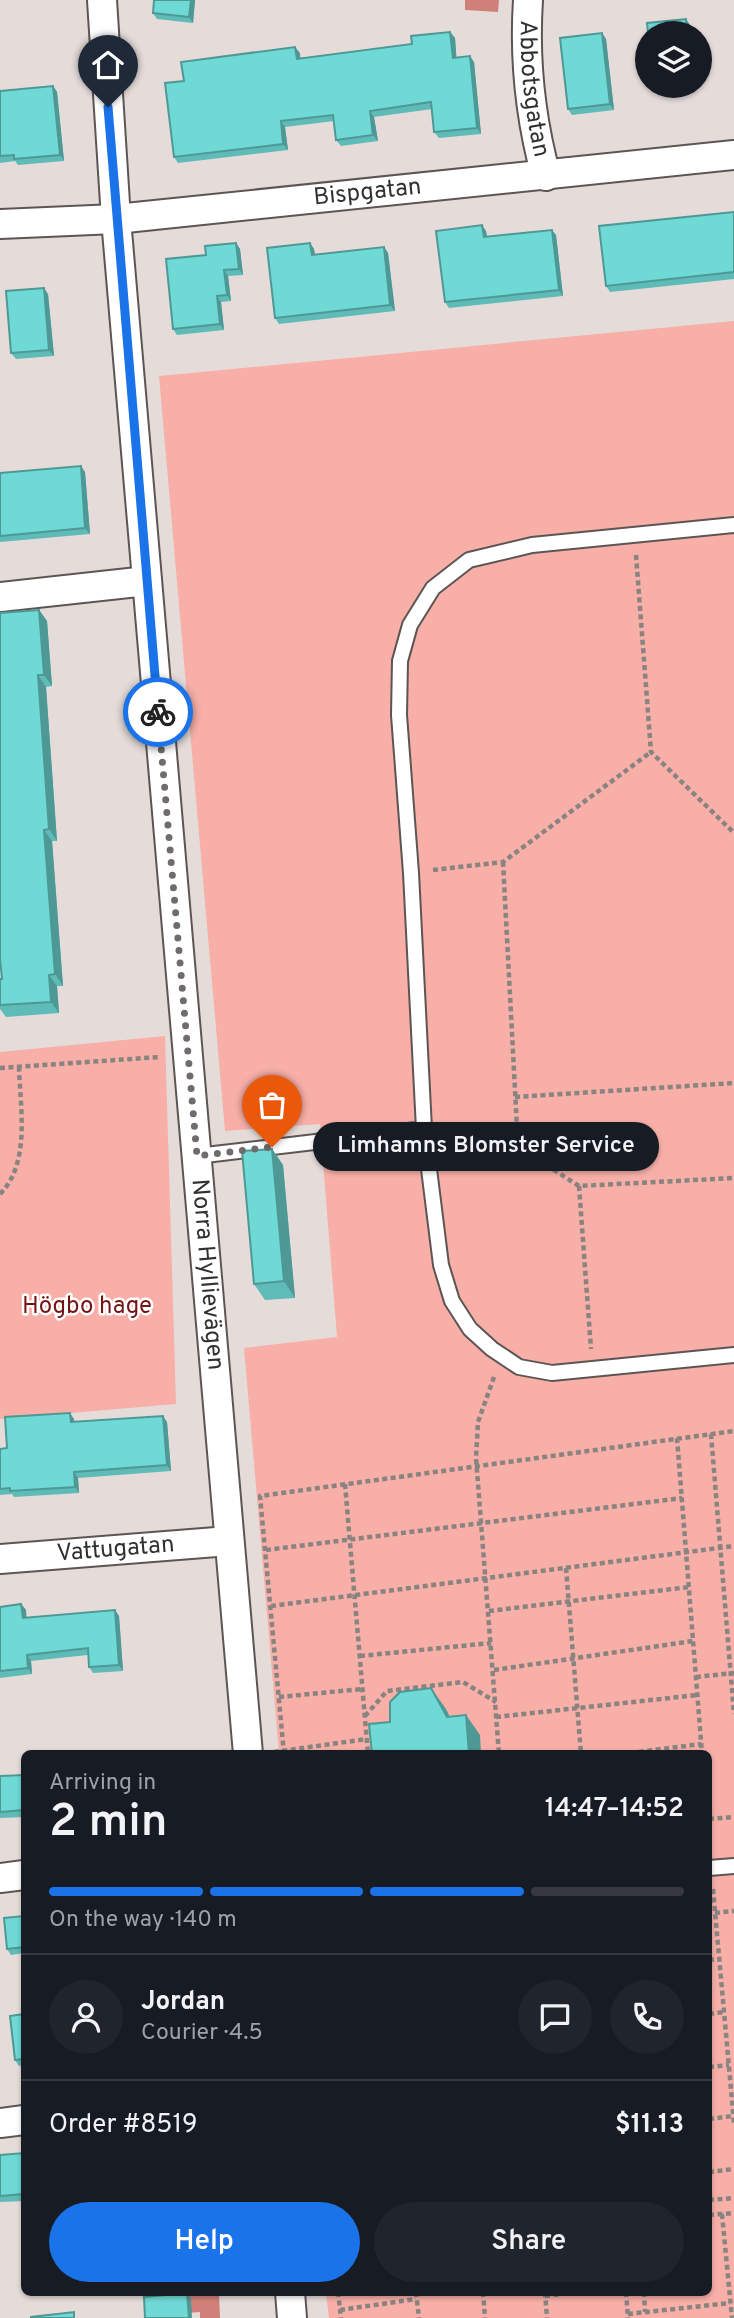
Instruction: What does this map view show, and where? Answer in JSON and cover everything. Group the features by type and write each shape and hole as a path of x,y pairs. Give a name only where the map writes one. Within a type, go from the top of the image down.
{"street":[{"name":"Norra Hyllievägen","path":"102,0 116,219 248,1750"},
{"name":"Abbotsgatan","path":"528,0 525,49 532,126 545,176"},
{"name":"Bispgatan","path":"0,224 116,219 734,155"},
{"path":"0,597 147,581"},
{"name":"Vattugatan","path":"0,1559 229,1541"},
{"path":"0,1878 21,1875"},
{"path":"0,2123 21,2120"},
{"path":"290,2296 292,2318"}],"lane":[{"path":"734,525 532,545 468,560 433,588 410,625 400,660 399,715 411,873 424,1129 440,1265 452,1301 470,1329 505,1358 519,1367 552,1374 734,1355"},
{"path":"197,1156 424,1129"},
{"path":"712,1868 734,1866"}],"path":[{"path":"634,535 651,752 734,833"},
{"path":"411,873 503,862 651,752"},
{"path":"503,862 517,1147"},
{"path":"0,1069 188,1054"},
{"path":"0,1194 11,1183 21,1145 19,1067"},
{"path":"515,1097 734,1083"},
{"path":"428,1158 517,1147 579,1186 734,1178"},
{"path":"579,1186 593,1369"},
{"path":"499,1750 476,1466 478,1422 489,1387 505,1358"},
{"path":"284,1750 260,1496 734,1431"},
{"path":"711,1434 734,1714"},
{"path":"677,1438 702,1750"},
{"path":"345,1484 368,1750"},
{"path":"266,1550 682,1497"},
{"path":"271,1606 734,1546"},
{"path":"566,1568 581,1750"},
{"path":"489,1611 689,1587"},
{"path":"494,1670 693,1641"},
{"path":"360,1656 492,1643"},
{"path":"696,1677 732,1673"},
{"path":"365,1717 387,1691 463,1682 496,1702"},
{"path":"279,1697 362,1689"},
{"path":"496,1717 697,1695"},
{"path":"297,1750 367,1739"},
{"path":"654,1750 701,1744"},
{"path":"712,1819 734,1817"},
{"path":"712,1886 734,2123"},
{"path":"715,1913 734,1911"},
{"path":"712,1960 719,1959"},
{"path":"712,2014 724,2012"},
{"path":"712,2067 731,2069"},
{"path":"712,2119 733,2116"},
{"path":"712,2172 734,2169"},
{"path":"712,2200 734,2198"},
{"path":"712,2215 734,2213"},
{"path":"722,2214 732,2318"},
{"path":"338,2296 341,2318"},
{"path":"483,2296 485,2318"},
{"path":"545,2296 547,2318"},
{"path":"626,2296 628,2316 730,2303"},
{"path":"644,2296 645,2312"},
{"path":"340,2310 416,2299 419,2318"}],"green space":[{"path":"734,321 734,2318 329,2318 326,2296 712,2296 712,1750 479,1750 445,1709 388,1750 279,1750 244,1348 337,1337 320,1124 225,1131 159,376"},
{"name":"Högbo hage","path":"165,1036 176,1404 0,1419 0,1052"}],"shaded area":[{"path":"465,0 499,0 498,12 465,10"},
{"path":"184,2296 219,2296 220,2318 200,2318 200,2312 186,2313"}],"building":[{"path":"154,0 191,0 189,17 153,13"},
{"path":"450,32 453,58 470,56 477,128 434,132 431,102 370,111 373,135 336,140 333,115 281,121 283,144 174,157 165,83 184,81 181,62 295,47 297,59 412,44 411,36"},
{"path":"602,33 610,104 568,109 560,38"},
{"path":"53,86 60,155 14,159 14,155 0,156 0,91"},
{"path":"734,212 734,272 606,286 599,226"},
{"path":"482,225 484,237 552,230 559,290 445,302 436,231"},
{"path":"236,243 239,269 224,270 227,295 217,296 220,324 173,329 166,259 206,255 205,246"},
{"path":"310,243 312,255 384,247 390,305 275,318 267,248"},
{"path":"44,288 49,350 11,353 6,291"},
{"path":"81,466 85,528 0,536 0,473"},
{"path":"39,610 44,675 38,675 49,829 44,830 55,974 49,975 51,1002 0,1005 0,613"},
{"path":"272,1149 284,1281 254,1284 242,1151"},
{"path":"70,1413 71,1422 163,1416 167,1465 74,1472 75,1487 10,1491 10,1488 0,1489 0,1449 7,1448 5,1417"},
{"path":"21,1604 23,1618 115,1610 119,1665 89,1667 88,1648 27,1655 28,1668 0,1671 0,1607"},
{"path":"431,1688 447,1717 466,1715 469,1750 372,1750 369,1724 390,1722 390,1702 400,1692"},
{"path":"21,1775 21,1810 0,1812 0,1776"},
{"path":"21,1916 21,1947 7,1949 4,1918"},
{"path":"21,2014 21,2059 15,2060 10,2016"},
{"path":"21,2153 21,2194 0,2196 0,2155"},
{"path":"187,2296 189,2318 145,2318 144,2297"},
{"path":"74,2312 74,2318 31,2318 31,2317"}],"way so far":[{"path":"158,712 197,1156 272,1147"}],"place":[{"name":"Limhamns Blomster Service","path":"272,1147"}],"route":[{"path":"108,107 158,712"}]}
